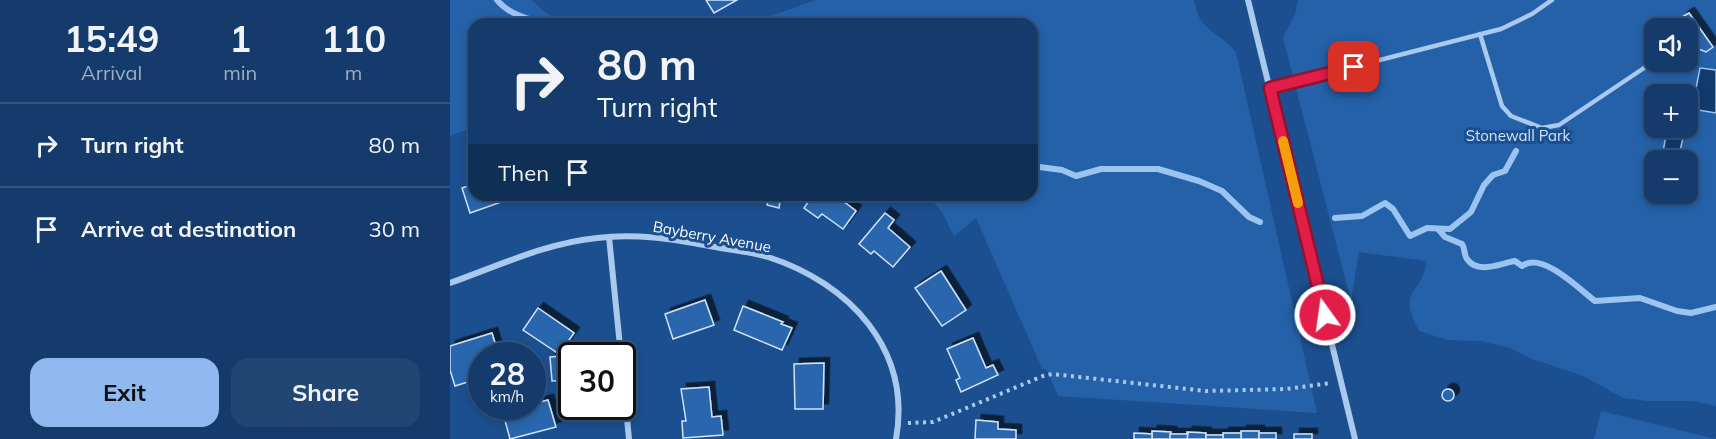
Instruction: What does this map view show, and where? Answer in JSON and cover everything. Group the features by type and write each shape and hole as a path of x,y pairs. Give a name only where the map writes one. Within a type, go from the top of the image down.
{"street":[{"path":"1248,0 1355,439"},
{"path":"609,237 620,342"},
{"name":"Bayberry Avenue","path":"450,283 558,244 609,237 660,237 766,257 817,279 842,297 877,334 895,375 899,399 899,424 896,439"},
{"path":"626,420 628,439"}],"lane":[{"path":"1270,88 1480,34 1516,22 1552,0"},
{"path":"1480,34 1502,106 1511,116 1542,128 1559,125 1644,68"}],"path":[{"path":"899,424 933,422 1052,374 1206,391 1286,389 1341,381"}],"green space":[{"path":"450,0 531,0 549,15 559,18 468,18 468,129 450,136"},
{"path":"816,0 1194,0 1200,19 1236,52 1317,413 1058,396 1047,370 1042,369 976,218 954,236 942,212 932,201 1038,201 1038,18 765,18"},
{"name":"Stonewall Park","path":"1298,0 1716,0 1716,406 1693,401 1648,401 1623,398 1583,376 1532,359 1510,348 1481,341 1448,340 1419,331 1412,316 1410,298 1421,280 1426,261 1359,252 1351,301 1283,38 1295,14"},
{"path":"1601,411 1716,439 1594,439"}],"shaded area":[{"path":"1700,68 1716,70 1716,113 1698,110 1697,84"},
{"path":"1665,138 1683,138 1680,150 1663,150"}],"building":[{"path":"706,0 737,0 714,13"},
{"path":"1689,13 1693,18 1682,18"},
{"path":"1698,26 1713,47 1706,52 1699,49"},
{"path":"468,186 468,201 504,201 470,213 462,188"},
{"path":"768,201 780,201 779,208 767,205"},
{"path":"809,201 843,201 856,211 843,229 822,214 818,218 804,208"},
{"path":"885,213 894,220 888,228 910,247 893,267 874,251 871,254 859,244"},
{"path":"941,271 966,310 942,326 915,288"},
{"path":"705,300 714,325 673,339 665,314"},
{"path":"743,306 792,328 782,350 734,330"},
{"path":"538,308 574,333 568,342 558,342 558,353 546,345 546,342 541,342 523,330"},
{"path":"492,333 495,342 468,342 468,382 455,386 450,370 450,346"},
{"path":"973,338 986,368 993,365 998,375 961,392 956,380 960,378 947,349"},
{"path":"558,356 558,381 552,381 550,357"},
{"path":"824,363 823,409 795,409 794,364"},
{"path":"709,387 712,417 721,416 723,435 683,438 682,421 686,421 681,389"},
{"path":"1450,389 1454,395 1450,401 1446,401 1442,393"},
{"path":"546,400 548,400 556,427 510,439 505,420 546,420"},
{"path":"976,420 998,422 998,429 1016,430 1016,439 975,439"},
{"path":"1152,431 1171,432 1170,439 1152,439"},
{"path":"1241,431 1259,431 1259,439 1241,439"},
{"path":"1187,432 1206,433 1206,439 1187,439"},
{"path":"1134,433 1152,434 1152,439 1134,439"},
{"path":"1223,433 1241,433 1241,439 1223,439"},
{"path":"1259,433 1276,433 1276,439 1259,439"},
{"path":"1170,434 1188,434 1187,439 1170,439"},
{"path":"1294,434 1312,434 1312,439 1294,439"},
{"path":"1206,435 1223,435 1223,439 1206,439"}],"waterway":[{"path":"497,0 508,10 525,18"},
{"path":"1335,218 1362,216 1385,203 1393,209 1410,236 1427,228 1450,229 1471,212 1484,185 1493,175 1505,171 1516,151"},
{"path":"1038,167 1062,170 1076,176 1101,169 1158,169 1199,181 1222,191 1249,217 1260,222"},
{"path":"1439,230 1445,237 1462,244 1467,259 1472,264 1490,267 1515,261 1522,266 1540,263 1560,273 1595,301 1640,298 1677,311 1691,313 1716,307"}],"slow traffic":[{"path":"1283,141 1298,203"}],"route":[{"path":"1325,315 1270,88 1354,67"}]}
